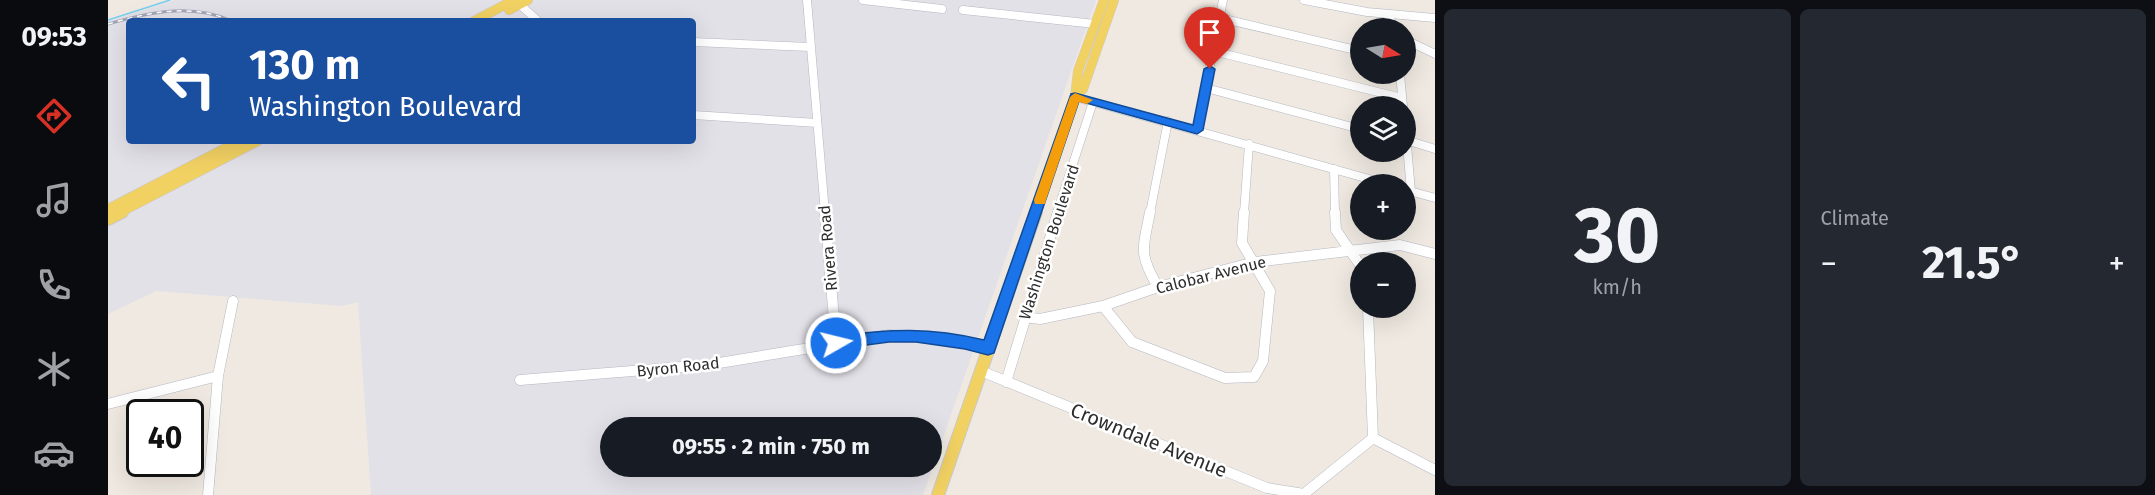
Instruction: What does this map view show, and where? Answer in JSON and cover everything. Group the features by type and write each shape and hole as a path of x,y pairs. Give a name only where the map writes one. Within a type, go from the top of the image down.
{"main road":[{"name":"Washington Boulevard","path":"938,495 1075,97 1078,71 1104,0"},
{"name":"Washington Boulevard","path":"1075,97 1083,89 1114,0"},
{"path":"481,18 519,1"},
{"path":"493,18 519,1"},
{"path":"209,162 235,144"},
{"path":"108,219 144,196 209,162 251,144"},
{"path":"108,209 144,196"}],"street":[{"name":"Rivera Road","path":"807,0 836,343"},
{"path":"862,0 942,9"},
{"path":"1197,130 1223,0"},
{"path":"1304,0 1387,15 1435,18"},
{"path":"519,1 535,18"},
{"path":"963,10 1095,24"},
{"path":"1220,18 1350,49"},
{"path":"696,42 810,47"},
{"path":"1416,46 1435,54"},
{"path":"1213,51 1380,96"},
{"path":"1206,88 1350,126"},
{"path":"1075,97 1352,174"},
{"name":"Washington Boulevard","path":"1006,382 1024,317 1094,102"},
{"path":"696,115 817,123"},
{"path":"1158,287 1144,263 1144,245 1168,122"},
{"path":"1416,143 1435,149"},
{"path":"1103,306 1132,342 1225,378 1254,377 1263,362 1270,291 1256,261 1242,243 1249,144"},
{"path":"1334,169 1336,230 1350,250"},
{"path":"1416,193 1435,198"},
{"name":"Calobar Avenue","path":"1024,317 1040,319 1103,306 1158,287 1256,261 1400,245 1435,254"},
{"path":"208,495 218,376 233,301"},
{"path":"1368,318 1373,438 1435,470"},
{"path":"836,343 889,335 965,342 988,348"},
{"name":"Byron Road","path":"520,380 707,365 836,343"},
{"name":"Crowndale Avenue","path":"981,371 1267,488 1304,494 1373,438"},
{"path":"108,404 218,376"}],"shaded area":[{"path":"175,0 1096,0 942,441 942,417 600,417 600,477 929,477 923,495 371,495 358,302 342,306 156,291 108,314 108,21"}],"waterway":[{"path":"108,20 170,0"}],"railway":[{"path":"131,18 170,11 201,12 224,18"},
{"path":"108,24 126,19"}],"slow traffic":[{"path":"1040,200 1075,97 1087,100"}],"route":[{"path":"836,343 889,335 965,342 988,348 1075,97 1197,130 1210,69"}]}
